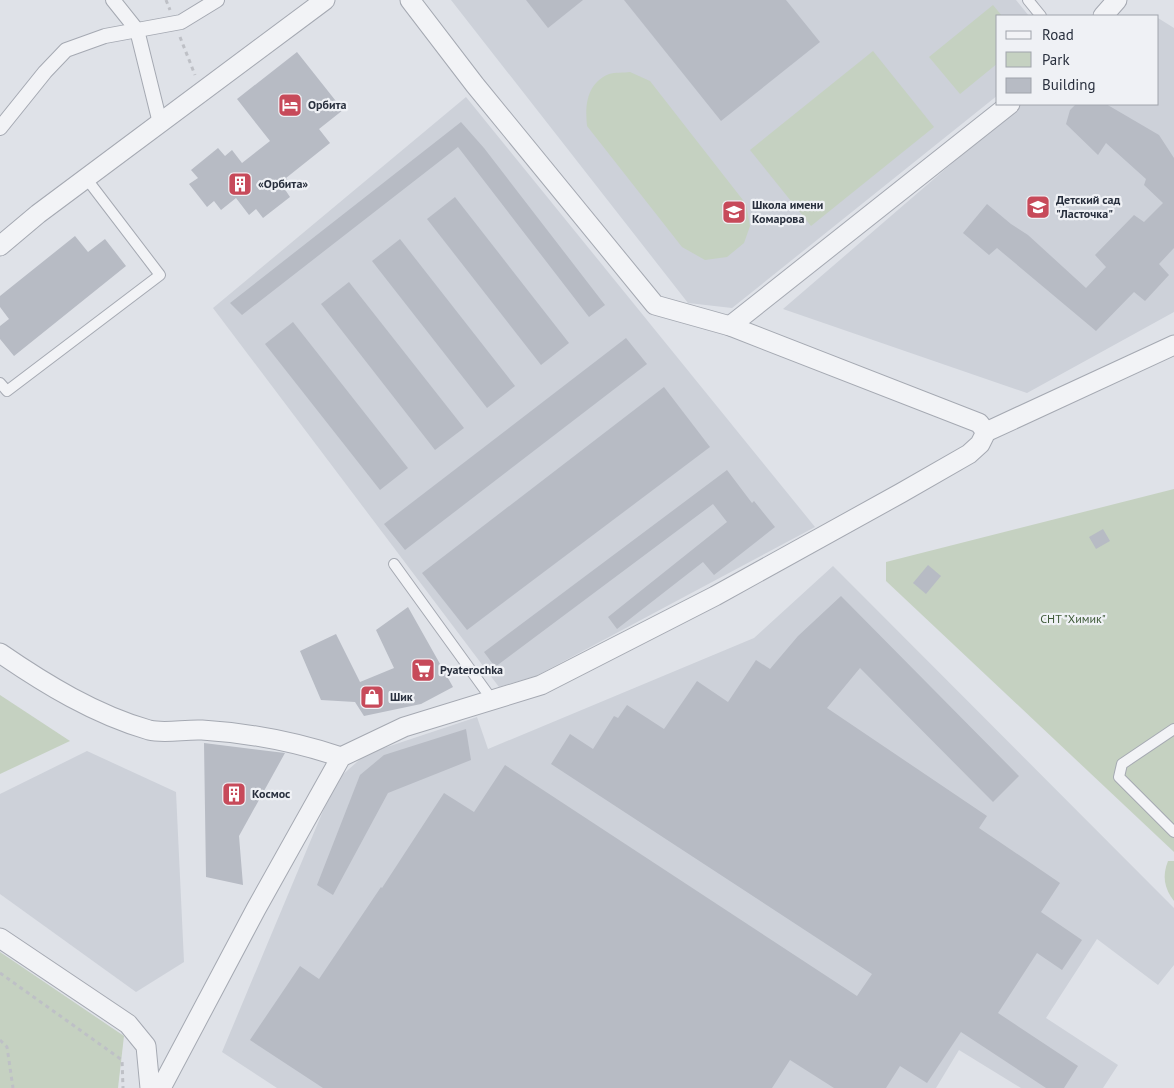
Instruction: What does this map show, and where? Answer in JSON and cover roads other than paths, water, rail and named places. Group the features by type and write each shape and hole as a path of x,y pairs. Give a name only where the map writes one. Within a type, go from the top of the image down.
{"street":[{"path":"113,0 136,30 160,123"},
{"path":"0,128 44,72 66,50 105,36 182,22 217,0"},
{"path":"0,246 86,178 325,0"},
{"path":"410,0 475,85 655,305 730,326 979,423 986,432"},
{"path":"1104,15 1117,0"},
{"path":"730,326 970,127 1008,105"},
{"path":"161,1088 256,909 341,757 404,727 540,685 715,596 968,454 980,444 986,432 1174,345"},
{"path":"0,653 106,715 151,730 202,730 262,737 302,744 341,757"},
{"path":"0,938 128,1024 146,1046 150,1088"}],"lane":[{"path":"1028,0 1040,15"},
{"path":"0,383 7,391 160,275 86,178"},
{"path":"394,564 493,701"},
{"path":"1174,729 1122,764 1119,777 1174,832"}],"place":[{"name":"Орбита","path":"290,105"},
{"name":"«Орбита»","path":"240,184"},
{"name":"Детский сад \"Ласточка\"","path":"1038,207"},
{"name":"Школа имени Комарова","path":"734,212"},
{"name":"Pyaterochka","path":"423,670"},
{"name":"Шик","path":"372,697"},
{"name":"Космос","path":"234,794"}],"park label":[{"name":"СНТ \"Химик\"","path":"1073,619"}]}
